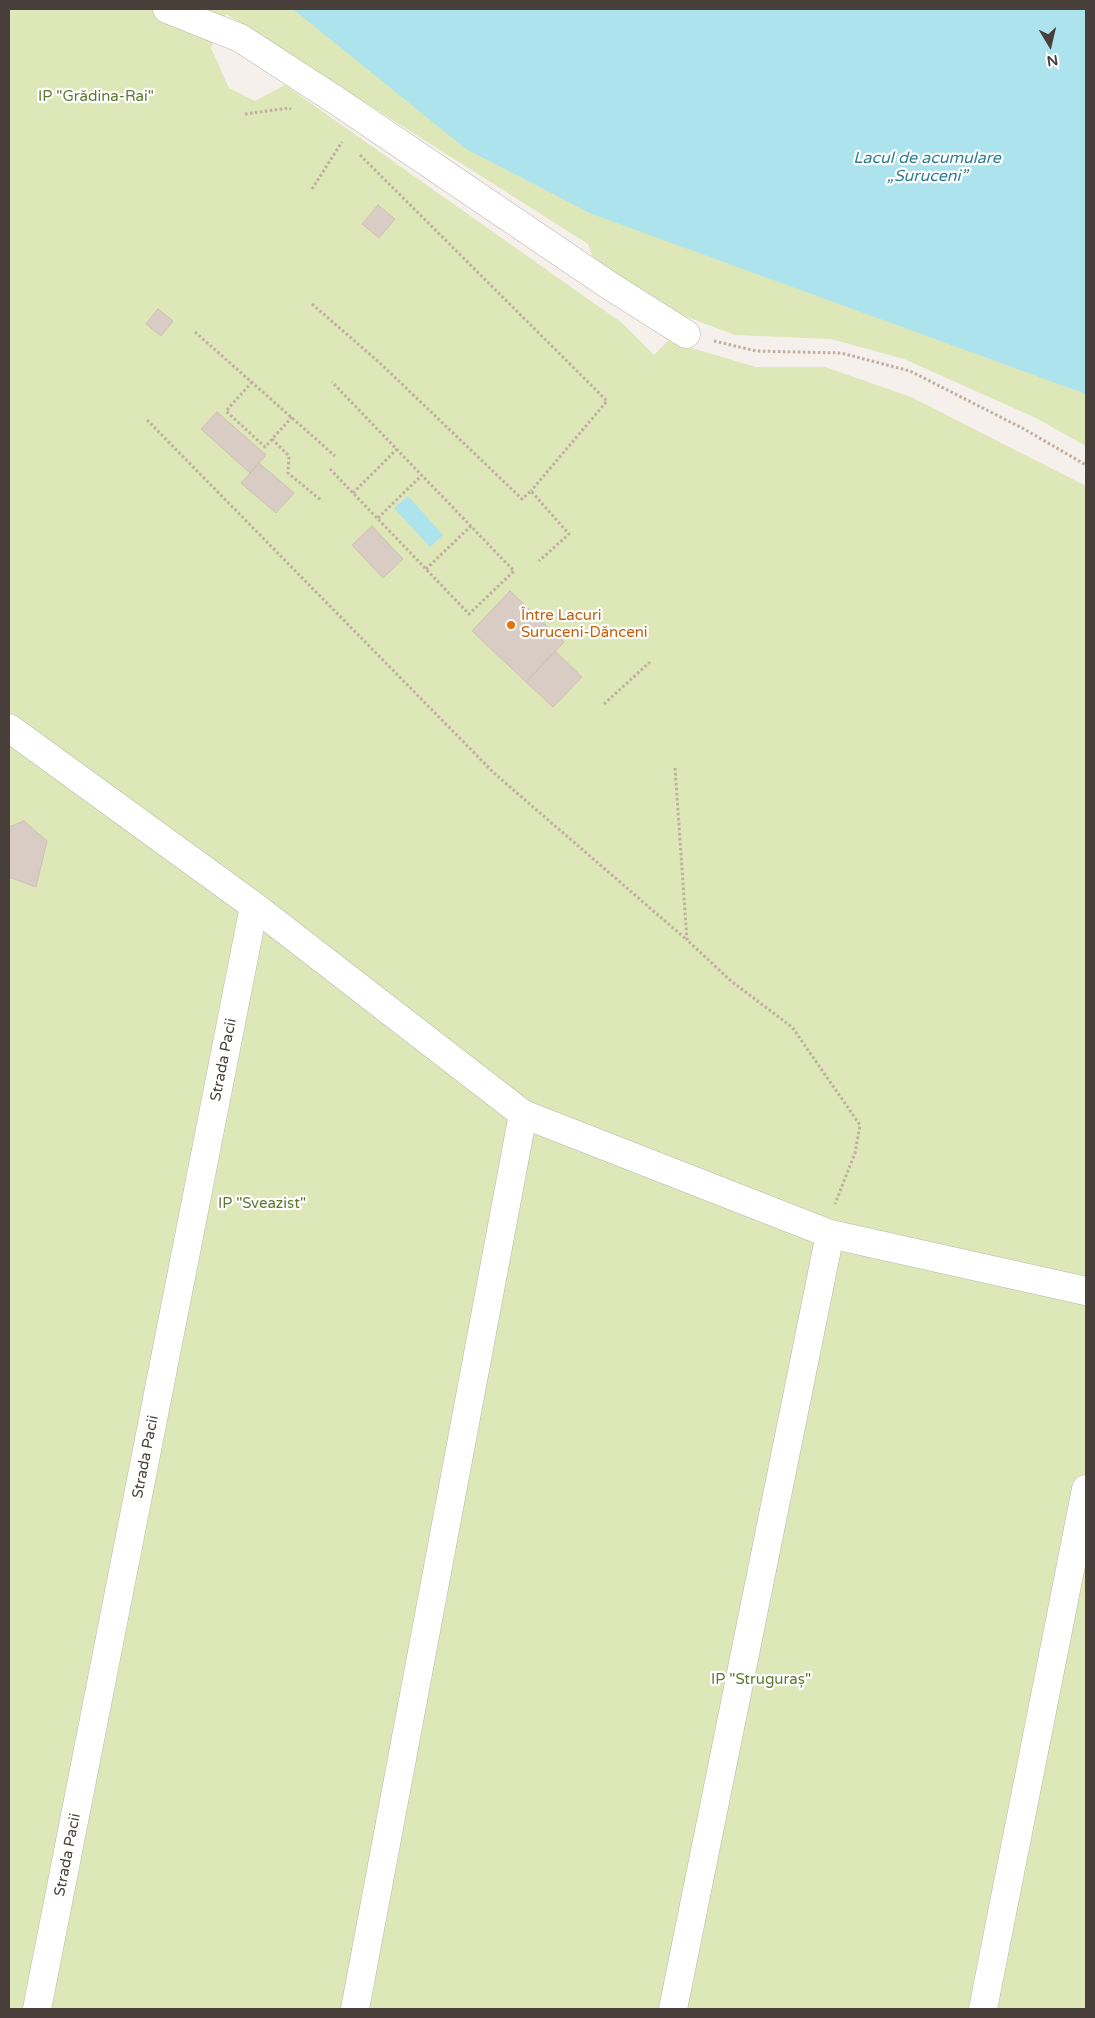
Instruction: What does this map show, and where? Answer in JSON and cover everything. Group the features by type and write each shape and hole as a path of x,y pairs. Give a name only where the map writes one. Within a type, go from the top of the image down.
{"street":[{"path":"168,9 240,38 337,101 610,286 686,334"},
{"path":"9,728 254,906 523,1114 830,1234 1086,1291"},
{"name":"Strada Pacii","path":"37,2009 254,906"},
{"path":"354,2009 523,1114"},
{"path":"673,2009 830,1234"},
{"path":"983,2009 1086,1488"}],"path":[{"path":"244,114 289,108 296,113"},
{"path":"334,137 349,146"},
{"path":"312,189 342,142"},
{"path":"312,304 380,363 522,499 531,492 607,401 355,150"},
{"path":"195,332 335,456"},
{"path":"686,334 756,352 841,353 910,371 1024,429 1086,465"},
{"path":"252,382 226,411 266,446 292,417"},
{"path":"330,470 469,614 514,571 332,382"},
{"path":"147,420 494,774 687,940 731,981 792,1026 860,1126 854,1153 833,1211 830,1234"},
{"path":"272,439 288,456 288,473 322,501"},
{"path":"353,493 397,449"},
{"path":"378,518 422,476"},
{"path":"531,492 569,534 539,561"},
{"path":"426,569 471,526"},
{"path":"604,704 650,662"},
{"path":"675,768 687,940"}],"green space":[{"path":"9,9 312,9 1086,369 1086,446 1036,418 904,359 831,339 735,335 674,312 595,263 588,244 226,14 211,48 229,88 255,101 285,85 622,323 654,355 668,341 756,367 825,367 911,397 1086,486 1086,2009 9,2009"}],"water":[{"name":"Lacul de acumulare „Suruceni”","path":"293,9 1086,9 1086,394 592,214 466,149"},
{"path":"408,496 443,535 430,547 394,508"}],"building":[{"path":"378,205 395,219 379,238 362,224"},
{"path":"158,309 173,321 161,336 146,324"},
{"path":"217,412 266,455 250,473 201,429"},
{"path":"259,463 294,493 276,513 241,483"},
{"path":"372,526 403,559 383,578 352,545"},
{"path":"510,591 564,642 526,682 472,631"},
{"path":"555,651 582,677 553,707 526,682"},
{"path":"24,821 47,841 36,887 9,877 9,827"}],"place":[{"name":"Între Lacuri Suruceni-Dănceni","path":"511,625"}],"park label":[{"name":"IP \"Grădina-Rai\"","path":"96,97"},
{"name":"IP \"Sveazist\"","path":"262,1204"},
{"name":"IP \"Struguraș\"","path":"761,1680"}]}
